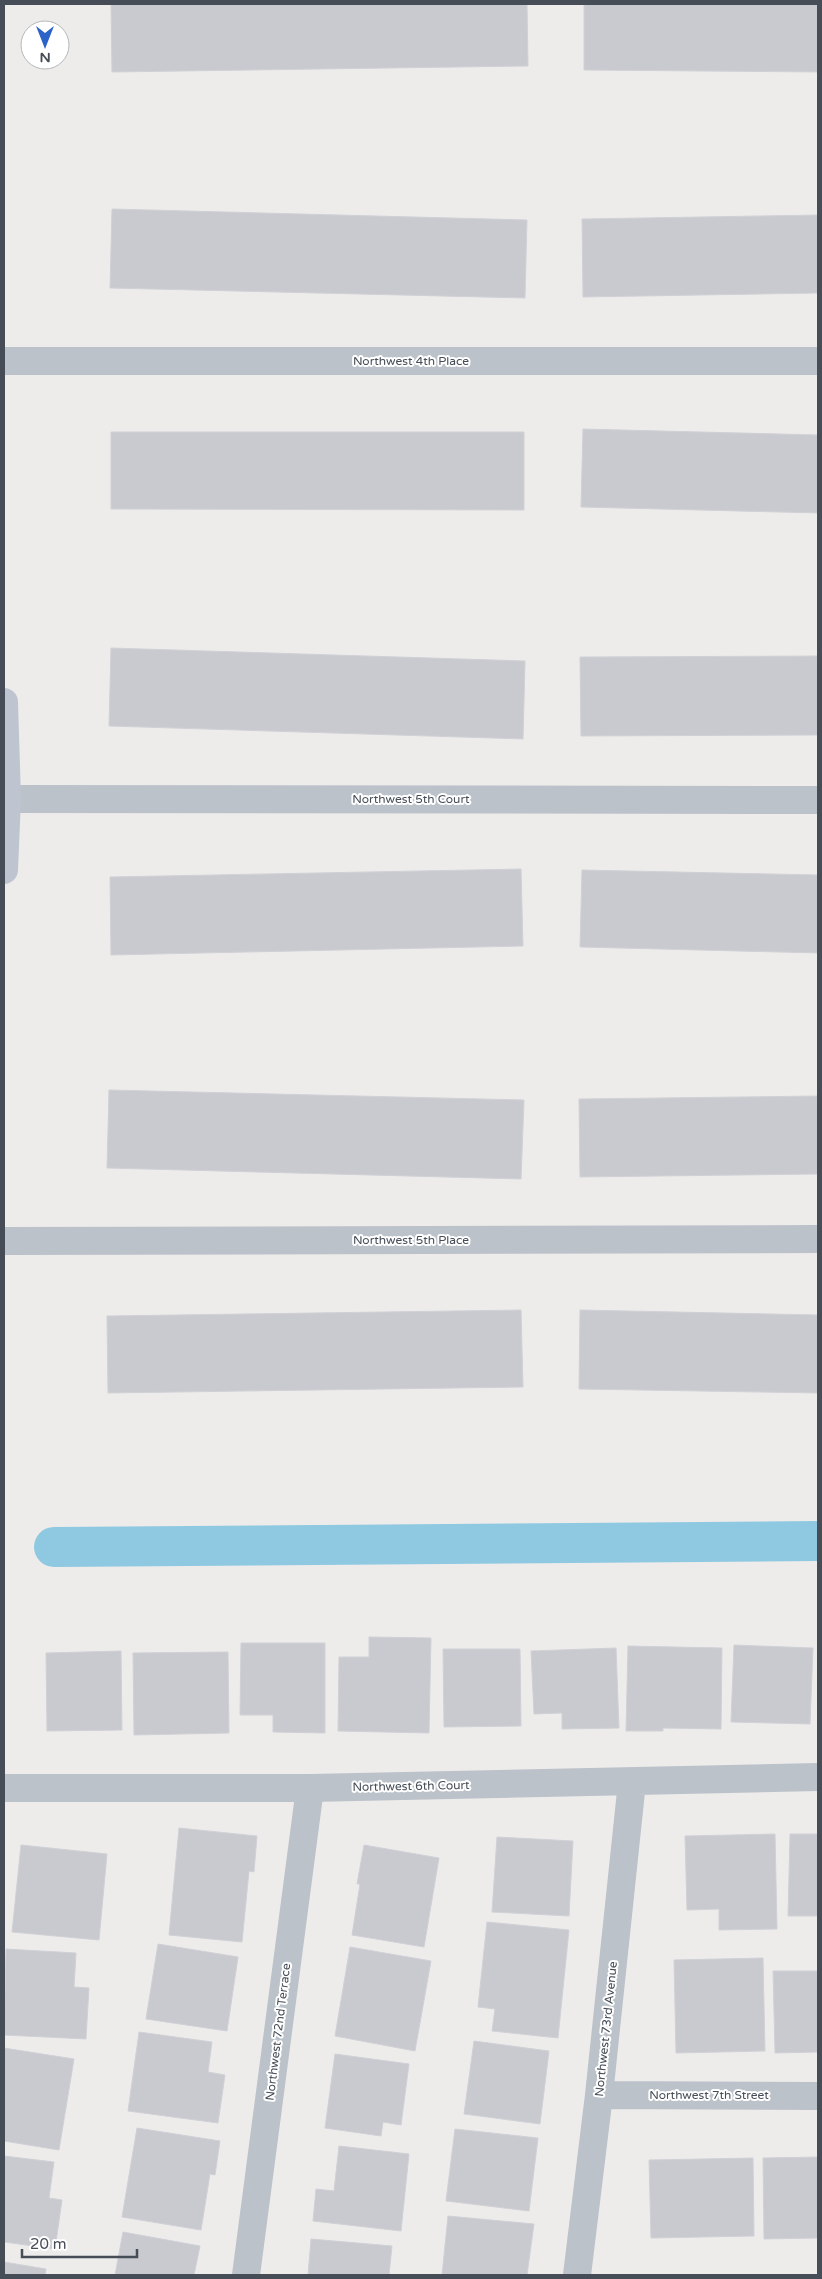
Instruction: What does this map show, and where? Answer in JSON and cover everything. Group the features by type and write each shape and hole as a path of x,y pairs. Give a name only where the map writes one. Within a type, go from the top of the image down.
{"main road":[{"path":"4,702 4,870"}],"street":[{"name":"Northwest 4th Place","path":"4,361 818,361"},
{"name":"Northwest 5th Court","path":"5,799 818,800"},
{"name":"Northwest 5th Place","path":"4,1241 818,1239"},
{"name":"Northwest 6th Court","path":"4,1788 310,1788 632,1782 818,1776"},
{"name":"Northwest 73rd Avenue","path":"577,2275 599,2095 632,1782"},
{"name":"Northwest 72nd Terrace","path":"246,2275 310,1788"},
{"name":"Northwest 7th Street","path":"599,2095 818,2096"}],"building":[{"path":"111,4 527,4 528,66 112,72"},
{"path":"584,4 818,4 818,72 584,70"},
{"path":"112,209 527,220 525,298 110,288"},
{"path":"818,215 818,293 583,297 582,219"},
{"path":"583,429 818,435 818,513 581,507"},
{"path":"111,432 524,432 524,510 111,509"},
{"path":"111,648 525,661 523,739 109,726"},
{"path":"818,656 818,735 581,736 580,657"},
{"path":"521,869 523,946 111,955 110,877"},
{"path":"582,870 818,875 818,953 580,947"},
{"path":"109,1090 524,1100 521,1179 107,1168"},
{"path":"818,1096 818,1174 580,1177 579,1099"},
{"path":"521,1310 523,1387 108,1393 107,1316"},
{"path":"580,1310 818,1315 818,1393 579,1389"},
{"path":"369,1637 431,1638 429,1733 338,1731 339,1657 369,1657"},
{"path":"241,1643 325,1643 325,1733 273,1732 273,1715 240,1715"},
{"path":"734,1645 813,1648 810,1724 731,1722"},
{"path":"628,1646 722,1648 721,1729 663,1728 663,1731 626,1731"},
{"path":"616,1648 619,1728 562,1729 562,1713 534,1714 531,1651"},
{"path":"443,1649 520,1649 521,1726 444,1727"},
{"path":"121,1651 122,1730 47,1731 46,1653"},
{"path":"228,1652 229,1733 134,1735 133,1653"},
{"path":"179,1828 257,1836 254,1872 249,1871 242,1942 169,1935"},
{"path":"775,1834 777,1929 719,1930 719,1909 687,1910 685,1836"},
{"path":"790,1834 818,1834 818,1916 788,1916"},
{"path":"497,1837 573,1841 569,1916 492,1912"},
{"path":"21,1845 107,1854 99,1940 12,1932"},
{"path":"364,1845 439,1858 424,1947 352,1935 360,1884 357,1884"},
{"path":"487,1922 569,1930 558,2038 492,2031 495,2009 478,2007"},
{"path":"158,1944 238,1957 227,2031 146,2019"},
{"path":"350,1947 431,1961 415,2051 335,2036"},
{"path":"6,1949 76,1953 74,1987 89,1988 86,2039 4,2035"},
{"path":"763,1958 765,2051 676,2053 674,1960"},
{"path":"773,1971 818,1971 818,2052 775,2053"},
{"path":"139,2032 212,2042 208,2072 225,2075 218,2123 128,2111"},
{"path":"474,2041 549,2051 540,2124 464,2114"},
{"path":"4,2048 74,2059 59,2150 4,2141"},
{"path":"335,2054 409,2064 401,2125 383,2122 381,2136 325,2128"},
{"path":"137,2128 220,2141 215,2175 210,2174 201,2230 122,2217"},
{"path":"455,2129 538,2138 529,2211 446,2201"},
{"path":"339,2146 409,2154 401,2231 313,2221 316,2189 334,2191"},
{"path":"4,2156 54,2162 49,2198 62,2200 55,2249 4,2242"},
{"path":"818,2157 818,2238 764,2239 763,2158"},
{"path":"753,2158 754,2236 651,2238 649,2160"},
{"path":"448,2216 534,2224 527,2275 442,2275"},
{"path":"123,2232 200,2246 194,2275 115,2275"},
{"path":"311,2239 392,2246 389,2275 308,2275"},
{"path":"4,2262 46,2269 45,2275 4,2275"}],"waterway":[{"path":"54,1547 818,1541"}]}
